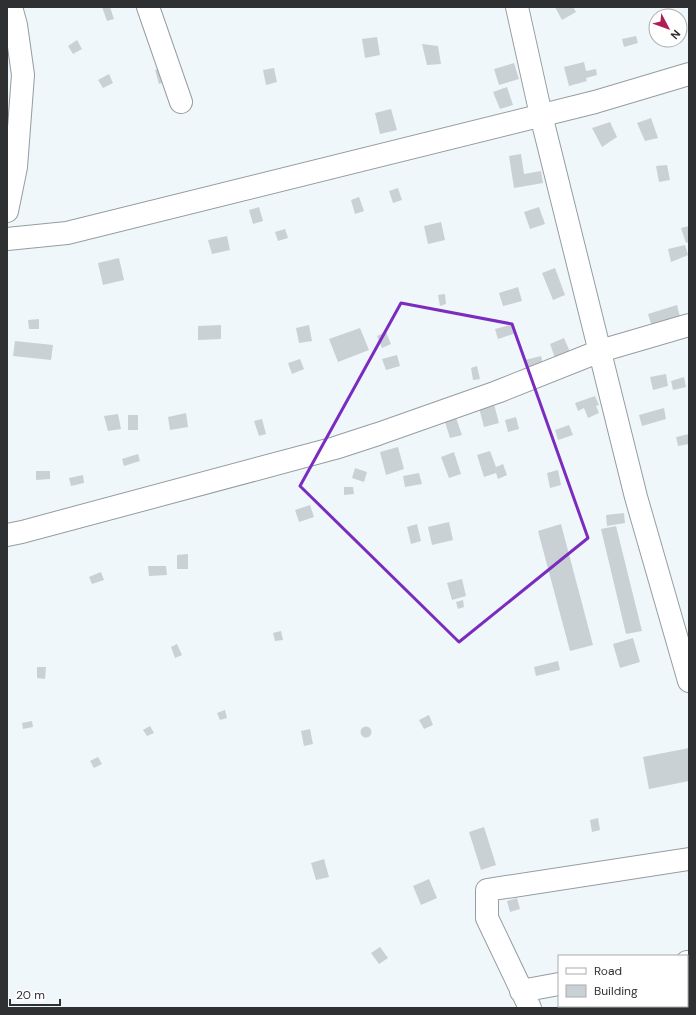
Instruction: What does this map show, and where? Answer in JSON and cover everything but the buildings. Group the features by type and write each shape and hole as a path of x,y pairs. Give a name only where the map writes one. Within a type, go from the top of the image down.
{"street":[{"path":"7,212 16,167 16,25 11,7"},
{"path":"148,7 181,102"},
{"path":"517,7 541,115 636,497 689,681"},
{"path":"7,239 67,233 595,102 689,74"},
{"path":"7,535 335,448 497,392 600,351 689,325"},
{"path":"558,984 526,999 487,918 487,890 689,859"}],"highlighted area":[{"path":"401,303 512,324 588,538 459,642 300,486"}]}
